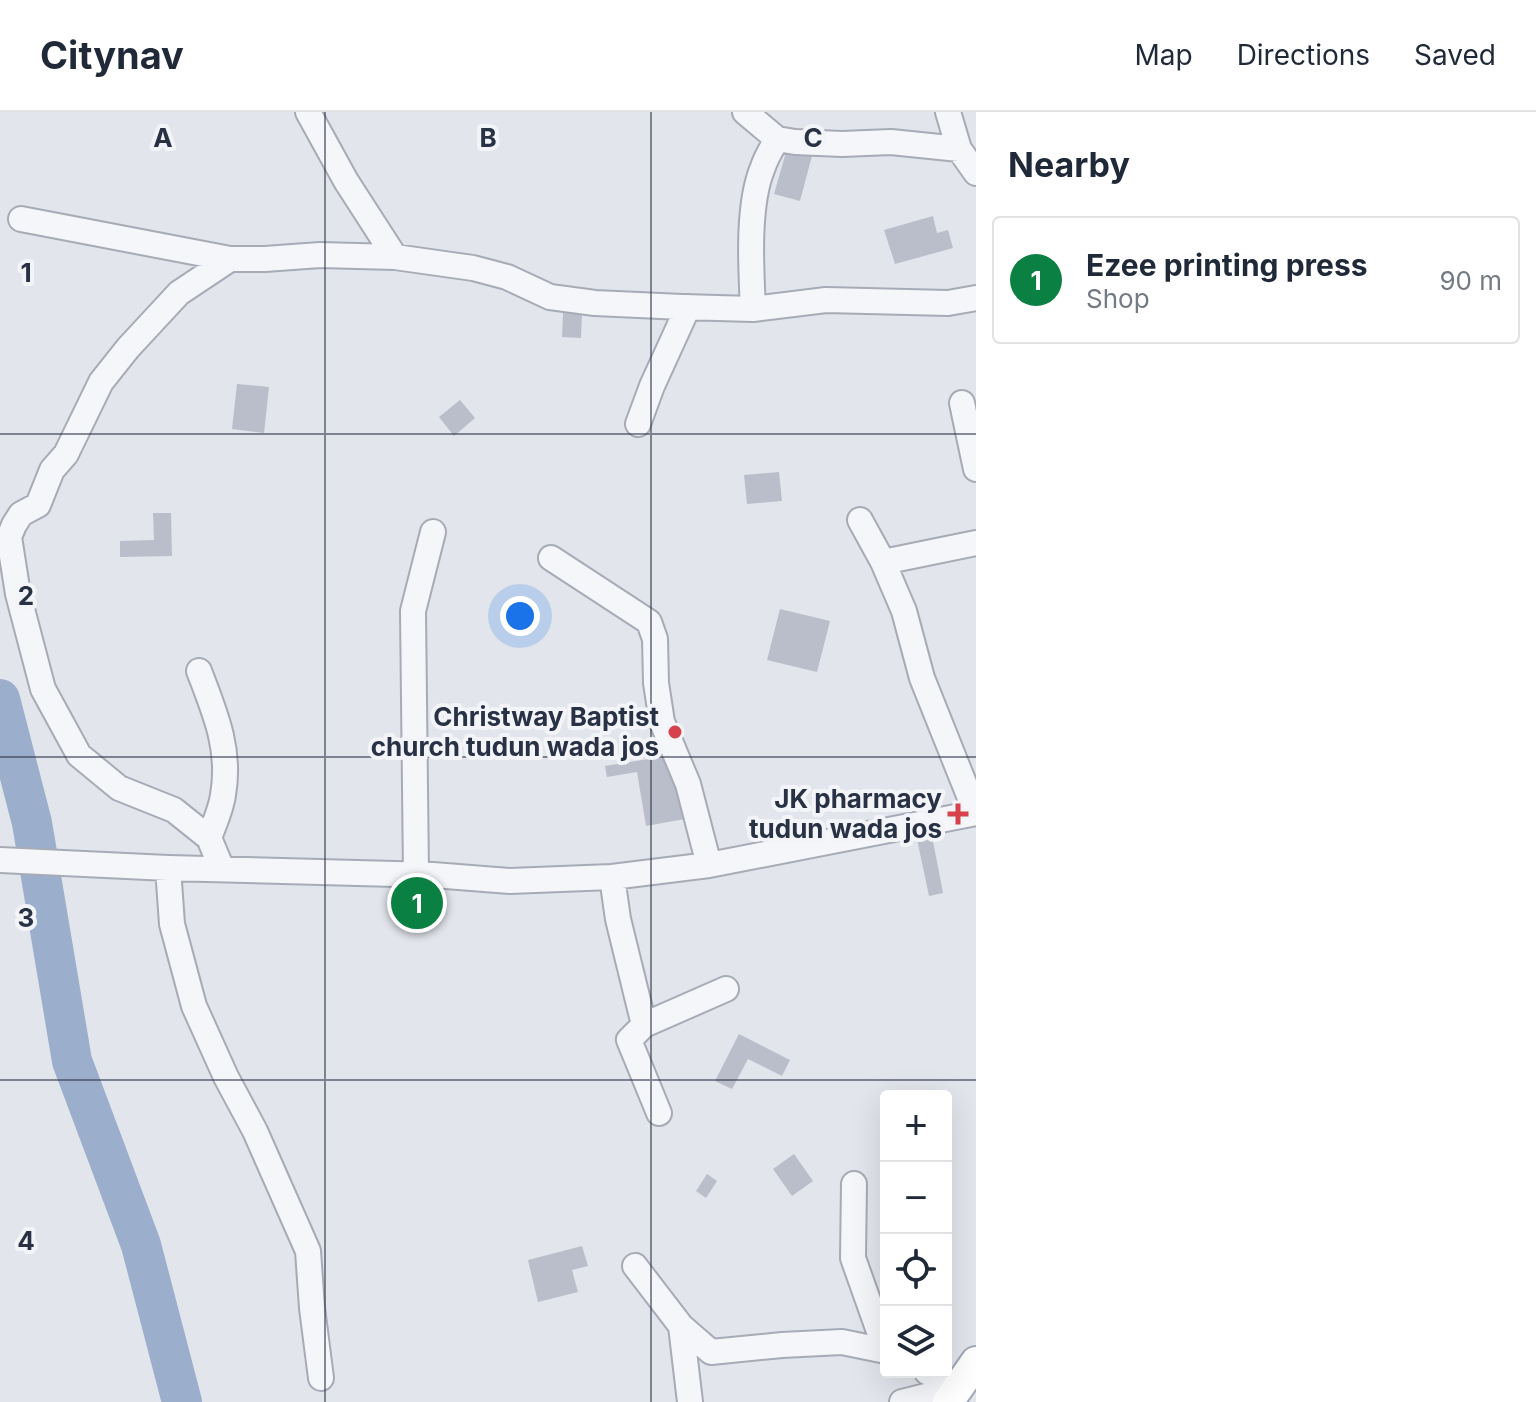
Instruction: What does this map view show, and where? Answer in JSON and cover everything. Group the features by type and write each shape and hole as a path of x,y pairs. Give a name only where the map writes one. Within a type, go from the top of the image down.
{"main road":[{"path":"953,1395 976,1362"}],"street":[{"path":"308,112 346,181 395,257"},
{"path":"745,112 777,139 842,144 891,142 959,149"},
{"path":"948,112 959,149 976,173"},
{"path":"753,309 751,260 754,197 762,168 777,139"},
{"path":"21,219 230,259 320,255 395,257 473,268 507,277 550,297 595,303 753,309 826,300 948,303 976,298"},
{"path":"222,869 209,838 174,810 119,788 79,755 43,689 18,594 9,537 21,514 38,505 52,470 66,454 101,382 119,359 179,293 230,259"},
{"path":"638,424 688,307"},
{"path":"962,403 976,469"},
{"path":"2,860 510,881 612,877 709,865 976,813 922,678 904,611 883,562 860,520"},
{"path":"416,875 413,611 433,532"},
{"path":"883,562 976,543"},
{"path":"551,558 649,622 655,639 656,683 662,722 688,784 709,865"},
{"path":"199,671 221,728 225,767 223,796 209,838"},
{"path":"168,868 172,924 194,1006 255,1131 308,1251 321,1378"},
{"path":"612,877 618,919 644,1025"},
{"path":"659,1113 629,1040 644,1025 726,989"},
{"path":"854,1184 853,1258 880,1334"},
{"path":"635,1266 681,1326 711,1352 842,1342 880,1350"},
{"path":"681,1326 690,1402"},
{"path":"934,1378 953,1395"},
{"path":"902,1402 953,1395"}],"building":[{"path":"788,145 813,152 800,201 774,194"},
{"path":"933,216 937,233 948,230 953,248 895,264 884,230"},
{"path":"563,313 582,314 581,338 562,337"},
{"path":"237,384 269,387 264,433 232,429"},
{"path":"460,400 475,418 454,436 439,417"},
{"path":"779,472 782,501 747,504 744,475"},
{"path":"153,513 171,513 172,556 120,557 120,541 154,540"},
{"path":"780,609 830,621 817,672 767,660"},
{"path":"673,755 702,816 646,826 637,772 607,777 605,766"},
{"path":"932,836 943,893 929,896 917,839"},
{"path":"739,1034 790,1060 782,1076 748,1059 732,1089 715,1081"},
{"path":"794,1154 813,1181 792,1196 773,1169"},
{"path":"707,1174 717,1181 706,1198 696,1191"},
{"path":"582,1246 588,1266 572,1270 578,1292 538,1302 528,1260"}],"waterway":[{"path":"0,699 32,823 72,1061 141,1245 182,1402"}],"place":[{"name":"Christway Baptist church tudun wada jos","path":"675,732"},
{"name":"JK pharmacy tudun wada jos","path":"958,814"},
{"name":"Ezee printing press","path":"417,903"}]}
